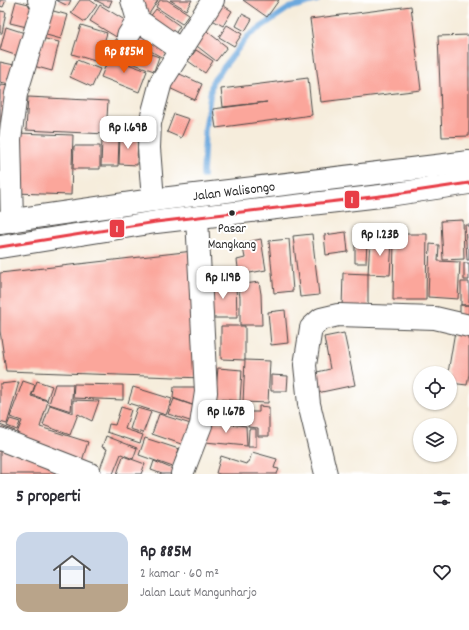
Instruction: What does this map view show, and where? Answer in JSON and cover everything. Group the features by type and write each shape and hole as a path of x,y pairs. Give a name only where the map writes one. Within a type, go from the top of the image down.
{"main road":[{"path":"6,222 10,139 5,127 44,2 39,0"},
{"path":"153,200 149,148 150,123 161,82 213,0"},
{"path":"133,19 181,50"},
{"name":"Jalan Walisongo","path":"6,222 153,200 469,162"},
{"path":"0,247 156,222 469,183"},
{"path":"182,474 200,425 206,392 197,218"},
{"path":"326,474 309,404 305,365 311,328 321,318 338,315 435,318 469,326"},
{"path":"0,439 90,474"}],"building":[{"path":"0,0 6,0 3,7 0,6"},
{"path":"56,0 71,0 68,6"},
{"path":"80,0 90,0 97,5 85,22 71,13"},
{"path":"95,0 112,0 109,7"},
{"path":"137,0 158,0 149,14 134,5"},
{"path":"160,0 167,0 189,14 182,24 156,7"},
{"path":"170,0 192,0 186,10"},
{"path":"243,0 279,0 267,17"},
{"path":"16,1 41,7 35,29 10,23"},
{"path":"216,1 232,11 223,26 207,17"},
{"path":"100,5 133,25 123,41 90,21"},
{"path":"411,6 421,90 321,102 310,19"},
{"path":"46,9 68,15 61,39 39,33"},
{"path":"156,9 180,26 171,40 146,22"},
{"path":"0,11 6,12 2,33 0,33"},
{"path":"242,14 252,19 245,31 236,26"},
{"path":"81,25 107,33 98,62 72,54"},
{"path":"227,25 242,34 234,46 219,37"},
{"path":"6,27 31,35 24,58 0,50"},
{"path":"138,28 170,45 163,58 131,40"},
{"path":"204,29 227,47 216,61 193,43"},
{"path":"469,35 469,136 442,137 438,36"},
{"path":"37,37 59,42 52,71 30,65"},
{"path":"115,40 129,43 124,59 111,55"},
{"path":"131,47 159,57 154,71 126,61"},
{"path":"196,50 213,61 205,73 188,61"},
{"path":"109,57 147,71 139,92 101,77"},
{"path":"77,60 100,69 92,87 70,77"},
{"path":"0,62 19,66 15,85 0,82"},
{"path":"173,71 202,84 195,100 165,86"},
{"path":"308,78 312,115 216,128 213,109 267,102 223,107 221,89"},
{"path":"0,85 11,86 9,122 0,122"},
{"path":"28,97 108,101 106,134 26,130"},
{"path":"174,114 189,119 181,138 167,132"},
{"path":"17,133 73,135 71,195 15,193"},
{"path":"120,134 138,135 137,165 119,164"},
{"path":"102,139 119,140 118,166 101,166"},
{"path":"74,146 100,146 100,169 73,169"},
{"path":"463,220 464,259 443,260 441,221"},
{"path":"465,225 469,225 469,260 467,260"},
{"path":"346,232 348,252 326,255 324,235"},
{"path":"312,234 319,295 300,297 293,236"},
{"path":"394,234 427,234 426,300 393,300"},
{"path":"261,239 266,270 239,275 237,260 245,258 242,243"},
{"path":"289,239 293,291 274,293 269,241"},
{"path":"370,239 392,240 390,275 368,274"},
{"path":"355,241 367,241 366,263 355,263"},
{"path":"430,244 439,245 438,261 460,262 458,299 428,297"},
{"name":"Pasar Mangkang","path":"193,251 203,378 6,371 0,331 0,273"},
{"path":"464,263 469,263 469,280 464,280"},
{"path":"343,273 368,274 368,308 342,308"},
{"path":"210,281 236,281 237,318 210,318"},
{"path":"259,282 262,325 240,325 240,297 238,285"},
{"path":"461,282 469,282 469,305 461,305"},
{"path":"460,305 469,305 469,320 460,320"},
{"path":"285,310 288,343 271,345 268,312"},
{"path":"221,326 245,326 245,360 221,359"},
{"path":"455,331 469,333 469,374 467,385 457,384 457,366 449,366"},
{"path":"344,333 355,385 317,393 313,373 330,369 324,337"},
{"path":"245,360 270,361 268,403 243,402"},
{"path":"218,368 242,370 240,401 215,399"},
{"path":"271,375 288,376 287,391 271,391"},
{"path":"23,381 35,385 31,396 48,401 40,427 88,442 81,464 13,443 22,421 10,417"},
{"path":"37,381 52,386 47,400 32,395"},
{"path":"19,382 7,424 0,422 0,384"},
{"path":"55,384 73,384 71,411 49,404"},
{"path":"74,384 123,385 123,400 73,398"},
{"path":"133,387 172,399 166,415 128,403"},
{"path":"174,387 202,387 198,407 173,398"},
{"path":"174,399 201,408 196,423 168,414"},
{"path":"73,400 99,401 92,421 78,414 70,435 43,425 50,405 73,413"},
{"path":"215,401 249,405 246,421 213,417"},
{"path":"259,406 269,407 269,436 258,436 258,428 248,427 249,412 259,412"},
{"path":"121,407 131,410 125,429 143,435 140,443 107,432 109,424 115,425"},
{"path":"137,408 151,412 143,433 130,429"},
{"path":"159,414 194,425 187,446 152,434"},
{"path":"10,419 20,422 17,430 7,426"},
{"path":"207,421 246,426 247,446 205,442"},
{"path":"0,425 15,431 12,439 0,435"},
{"path":"249,429 256,429 256,447 248,447"},
{"path":"106,436 137,448 133,459 121,454 113,474 103,474 99,472 107,449 102,447"},
{"path":"145,438 179,449 173,467 139,455"},
{"path":"0,442 77,474 0,474"},
{"path":"252,452 277,459 274,468 279,469 277,474 216,473 221,456 246,464 249,462"},
{"path":"123,456 145,464 141,474 117,474"},
{"path":"154,461 175,470 174,474 162,474 151,470"}],"waterway":[{"path":"203,176 205,130 212,82 248,36 289,8 318,0"}],"transit line":[{"name":"1","path":"0,247 156,222 389,195 469,183"}],"place":[{"name":"Pasar Mangkang","path":"232,213"}]}
